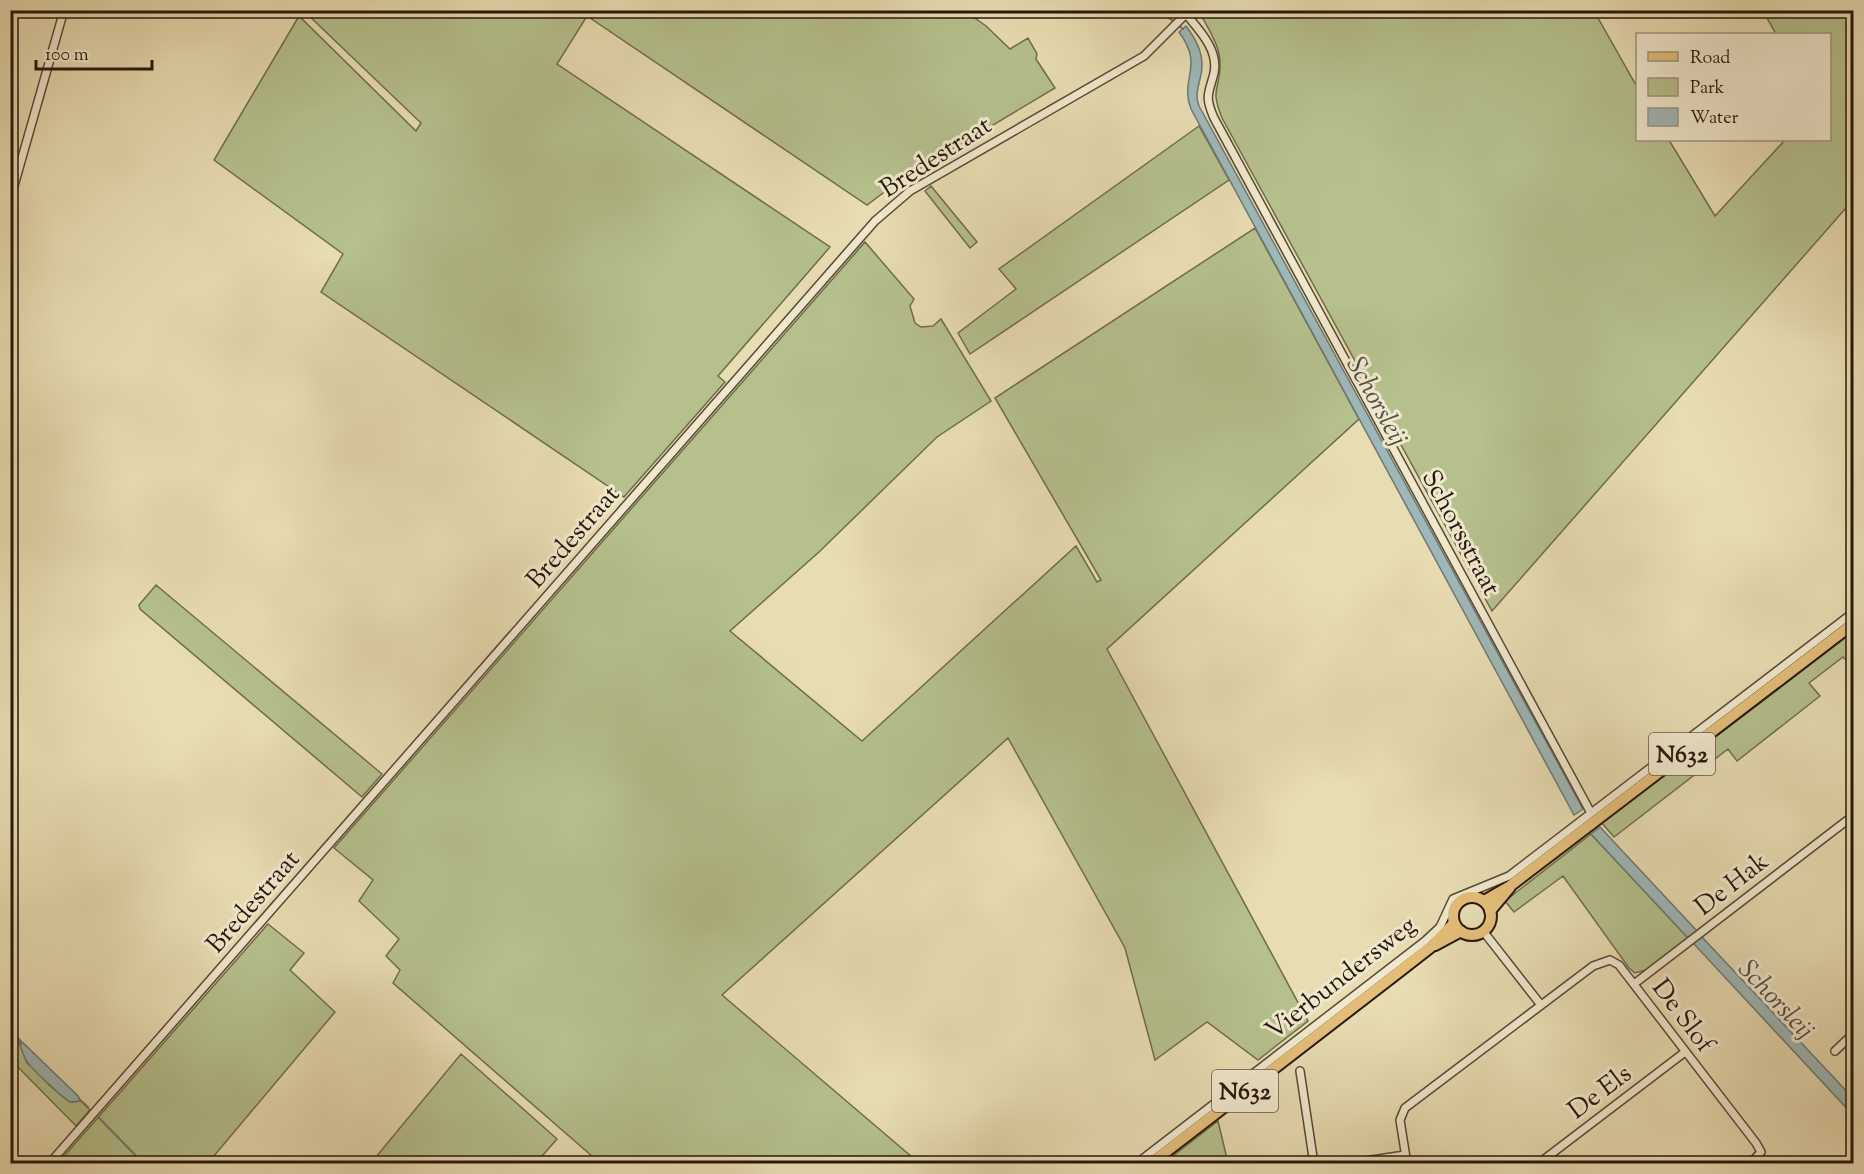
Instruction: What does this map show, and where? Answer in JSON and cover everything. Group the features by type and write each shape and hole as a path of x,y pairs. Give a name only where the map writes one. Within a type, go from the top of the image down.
{"main road":[{"name":"Vierbundersweg","path":"1484,901 1510,886 1762,688 1854,623"},
{"name":"Vierbundersweg","path":"1490,911 1510,886"},
{"name":"N632","path":"1484,901 1472,897 1460,901 1453,911 1457,927 1472,935 1484,931 1490,922 1490,911"},
{"path":"1484,901 1490,911"},
{"name":"Vierbundersweg","path":"1154,1157 1397,968 1457,927"}],"street":[{"path":"10,200 64,10"},
{"name":"Schorsstraat","path":"1188,12 1205,36 1213,56 1215,70 1206,94 1214,118 1591,813"},
{"name":"Bredestraat","path":"49,1164 875,221 910,191 1144,56 1188,12"},
{"name":"Vierbundersweg","path":"1397,968 1440,927 1453,899 1509,876 1762,688 1854,612"},
{"name":"De Hak","path":"1634,984 1854,815"},
{"path":"1484,931 1541,1005"},
{"name":"De Slof","path":"1407,1164 1400,1120 1406,1108 1541,1005 1602,962 1610,960 1619,965 1756,1143 1761,1152 1750,1164"},
{"path":"1834,1051 1854,1033"},
{"name":"De Els","path":"1538,1164 1685,1052"},
{"path":"1300,1071 1314,1164"},
{"path":"1345,1164 1405,1155"},
{"name":"Vierbundersweg","path":"1136,1164 1154,1157"}],"green space":[{"path":"304,11 965,11 986,26 1010,49 1028,38 1037,54 1036,59 1055,88 899,181 867,205 587,16 557,64 830,247 718,376 725,382 624,497 321,292 343,254 214,160 299,16 416,131 421,123"},
{"path":"1199,11 1594,11 1636,85 1636,141 1670,141 1715,216 1784,141 1831,141 1831,33 1775,33 1767,18 1773,11 1853,11 1853,200 1492,611 1222,118 1216,100 1220,72 1219,56"},
{"path":"1199,126 1229,180 970,354 958,333 1016,289 999,269"},
{"path":"931,186 977,242 970,248 925,191"},
{"path":"1255,228 1359,419 1107,649 1308,1021 1258,1060 1207,1022 1155,1060 1125,948 1008,738 722,995 919,1163 600,1163 393,983 400,970 386,956 399,939 359,901 373,880 334,848 865,242 914,299 910,306 915,323 921,327 933,326 941,319 991,401 937,437 819,552 730,631 862,741 1076,546 1097,582 1101,580 995,398"},
{"path":"156,585 382,774 362,797 140,609 139,605"},
{"path":"1853,632 1853,657 1848,662 1843,657 1809,683 1820,696 1737,761 1728,749 1614,837 1602,823"},
{"path":"1591,834 1688,938 1646,970 1635,973 1629,968 1563,876 1514,912 1505,901"},
{"path":"268,924 304,953 290,970 335,1012 208,1163 58,1163"},
{"path":"10,1030 18,1038 27,1063 45,1078 49,1085 70,1102 81,1101 90,1110 76,1126 11,1060"},
{"path":"461,1054 557,1139 536,1163 371,1163"},
{"path":"1218,1121 1228,1163 1164,1163"}],"water":[{"path":"1186,26 1197,44 1201,57 1202,71 1197,95 1199,106 1583,809 1574,815 1191,109 1188,99 1190,55 1179,32"},
{"path":"1600,827 1697,931 1688,938 1591,834"},
{"path":"1702,937 1853,1098 1853,1115 1693,943"},
{"path":"18,1038 81,1101 70,1102 29,1064"}],"waterway":[{"name":"Schorsleij","path":"1169,18 1183,29"},
{"path":"10,1033 21,1044"},
{"path":"79,1099 88,1107"},
{"path":"99,1118 144,1164"}]}
